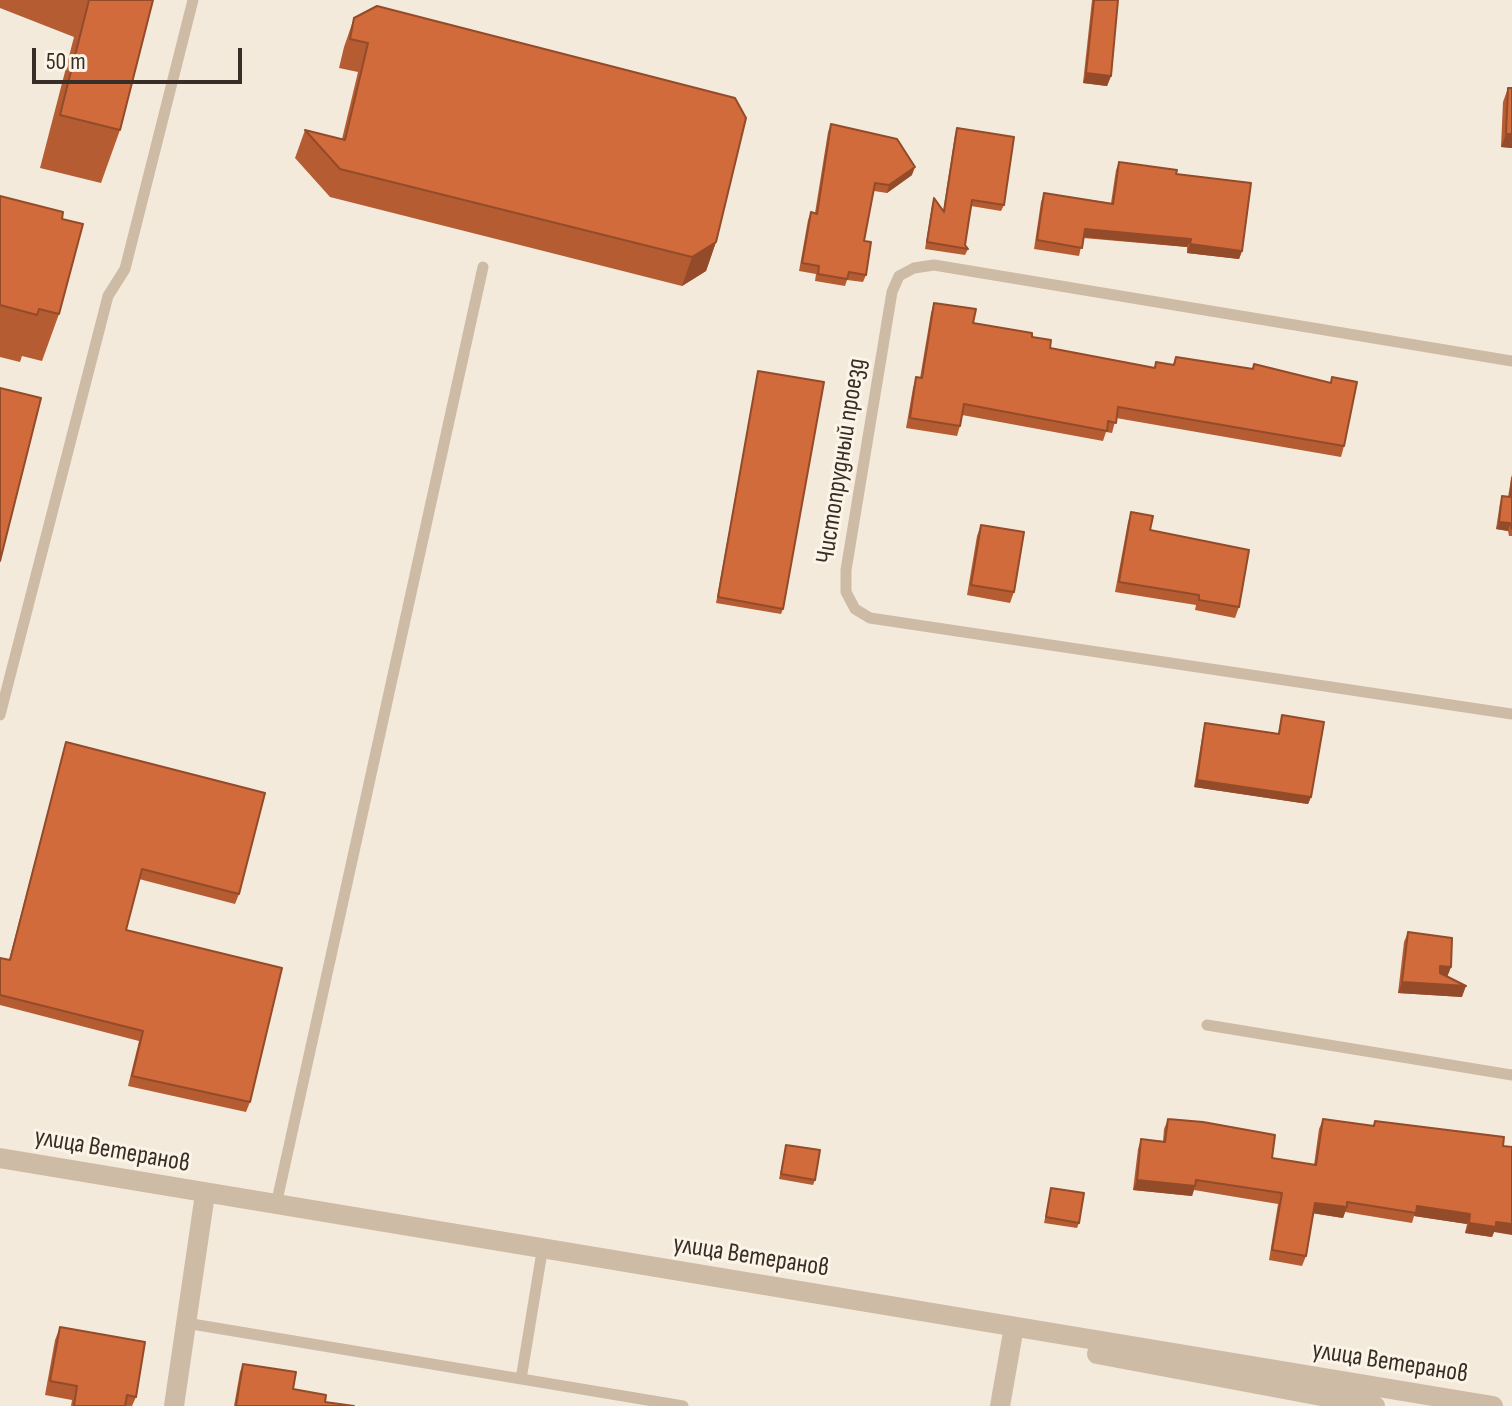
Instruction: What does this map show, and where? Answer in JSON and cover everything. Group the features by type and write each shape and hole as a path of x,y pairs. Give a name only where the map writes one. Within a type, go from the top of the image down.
{"street":[{"name":"улица Ветеранов","path":"0,1158 204,1199 1012,1338 1375,1406"},
{"name":"улица Ветеранов","path":"0,1169 204,1199 276,1205 1493,1406"},
{"path":"174,1406 204,1199"},
{"path":"1000,1406 1012,1338"}],"lane":[{"path":"0,715 108,296 125,269 193,0"},
{"name":"Чистопрудный проезд","path":"1512,361 934,265 914,268 899,276 892,292 846,570 846,592 855,609 870,618 1512,714"},
{"path":"276,1205 483,267"},
{"path":"1207,1025 1512,1075"},
{"path":"521,1379 541,1258"},
{"path":"186,1323 683,1406"}],"building":[{"path":"89,0 153,0 120,130 60,115"},
{"path":"1094,0 1118,0 1111,76 1086,73"},
{"path":"377,6 735,98 746,118 716,242 692,257 340,169 305,130 345,140 368,43 350,39 354,18"},
{"path":"1508,88 1512,88 1512,134 1506,134"},
{"path":"831,124 897,139 915,167 889,185 875,183 864,241 871,242 866,275 849,272 847,279 818,274 819,266 802,263 811,212 817,214"},
{"path":"957,128 1014,137 1004,205 972,200 965,245 968,249 927,242 934,198 944,212"},
{"path":"1119,162 1177,170 1176,174 1251,183 1242,251 1190,244 1191,239 1085,229 1082,248 1037,240 1044,193 1113,204"},
{"path":"0,196 63,212 62,219 83,224 59,314 39,309 37,315 0,305"},
{"path":"934,303 976,309 973,323 1032,333 1032,337 1051,340 1050,348 1155,368 1156,362 1174,365 1176,357 1253,369 1254,364 1331,383 1332,377 1357,382 1344,446 1118,407 1116,423 1108,421 1107,431 964,404 960,426 910,418 916,377 922,378"},
{"path":"758,371 824,382 783,609 718,597"},
{"path":"0,388 41,398 0,561"},
{"path":"1512,478 1512,529 1510,523 1499,522 1502,496 1510,497"},
{"path":"1131,512 1153,516 1150,530 1249,550 1239,607 1199,600 1199,595 1119,582"},
{"path":"981,525 1024,532 1014,592 971,585"},
{"path":"1282,715 1324,722 1311,797 1197,780 1205,723 1279,734"},
{"path":"66,742 265,793 239,894 142,869 126,930 282,968 250,1102 132,1076 143,1031 0,995 0,958 10,960"},
{"path":"1408,932 1452,938 1451,967 1440,966 1440,973 1466,986 1402,982"},
{"path":"1168,1119 1275,1135 1272,1158 1316,1165 1323,1119 1374,1126 1375,1121 1504,1137 1503,1146 1512,1147 1512,1224 1496,1222 1496,1227 1469,1223 1470,1214 1417,1206 1416,1213 1347,1202 1347,1207 1315,1203 1306,1256 1272,1250 1282,1193 1196,1180 1195,1186 1137,1180 1141,1139 1165,1142"},
{"path":"786,1145 820,1150 815,1180 781,1174"},
{"path":"1051,1188 1084,1193 1079,1223 1046,1217"},
{"path":"60,1327 145,1342 136,1397 127,1395 125,1406 74,1406 77,1386 50,1381"},
{"path":"243,1364 296,1372 293,1389 326,1395 325,1402 354,1406 236,1406"}]}
